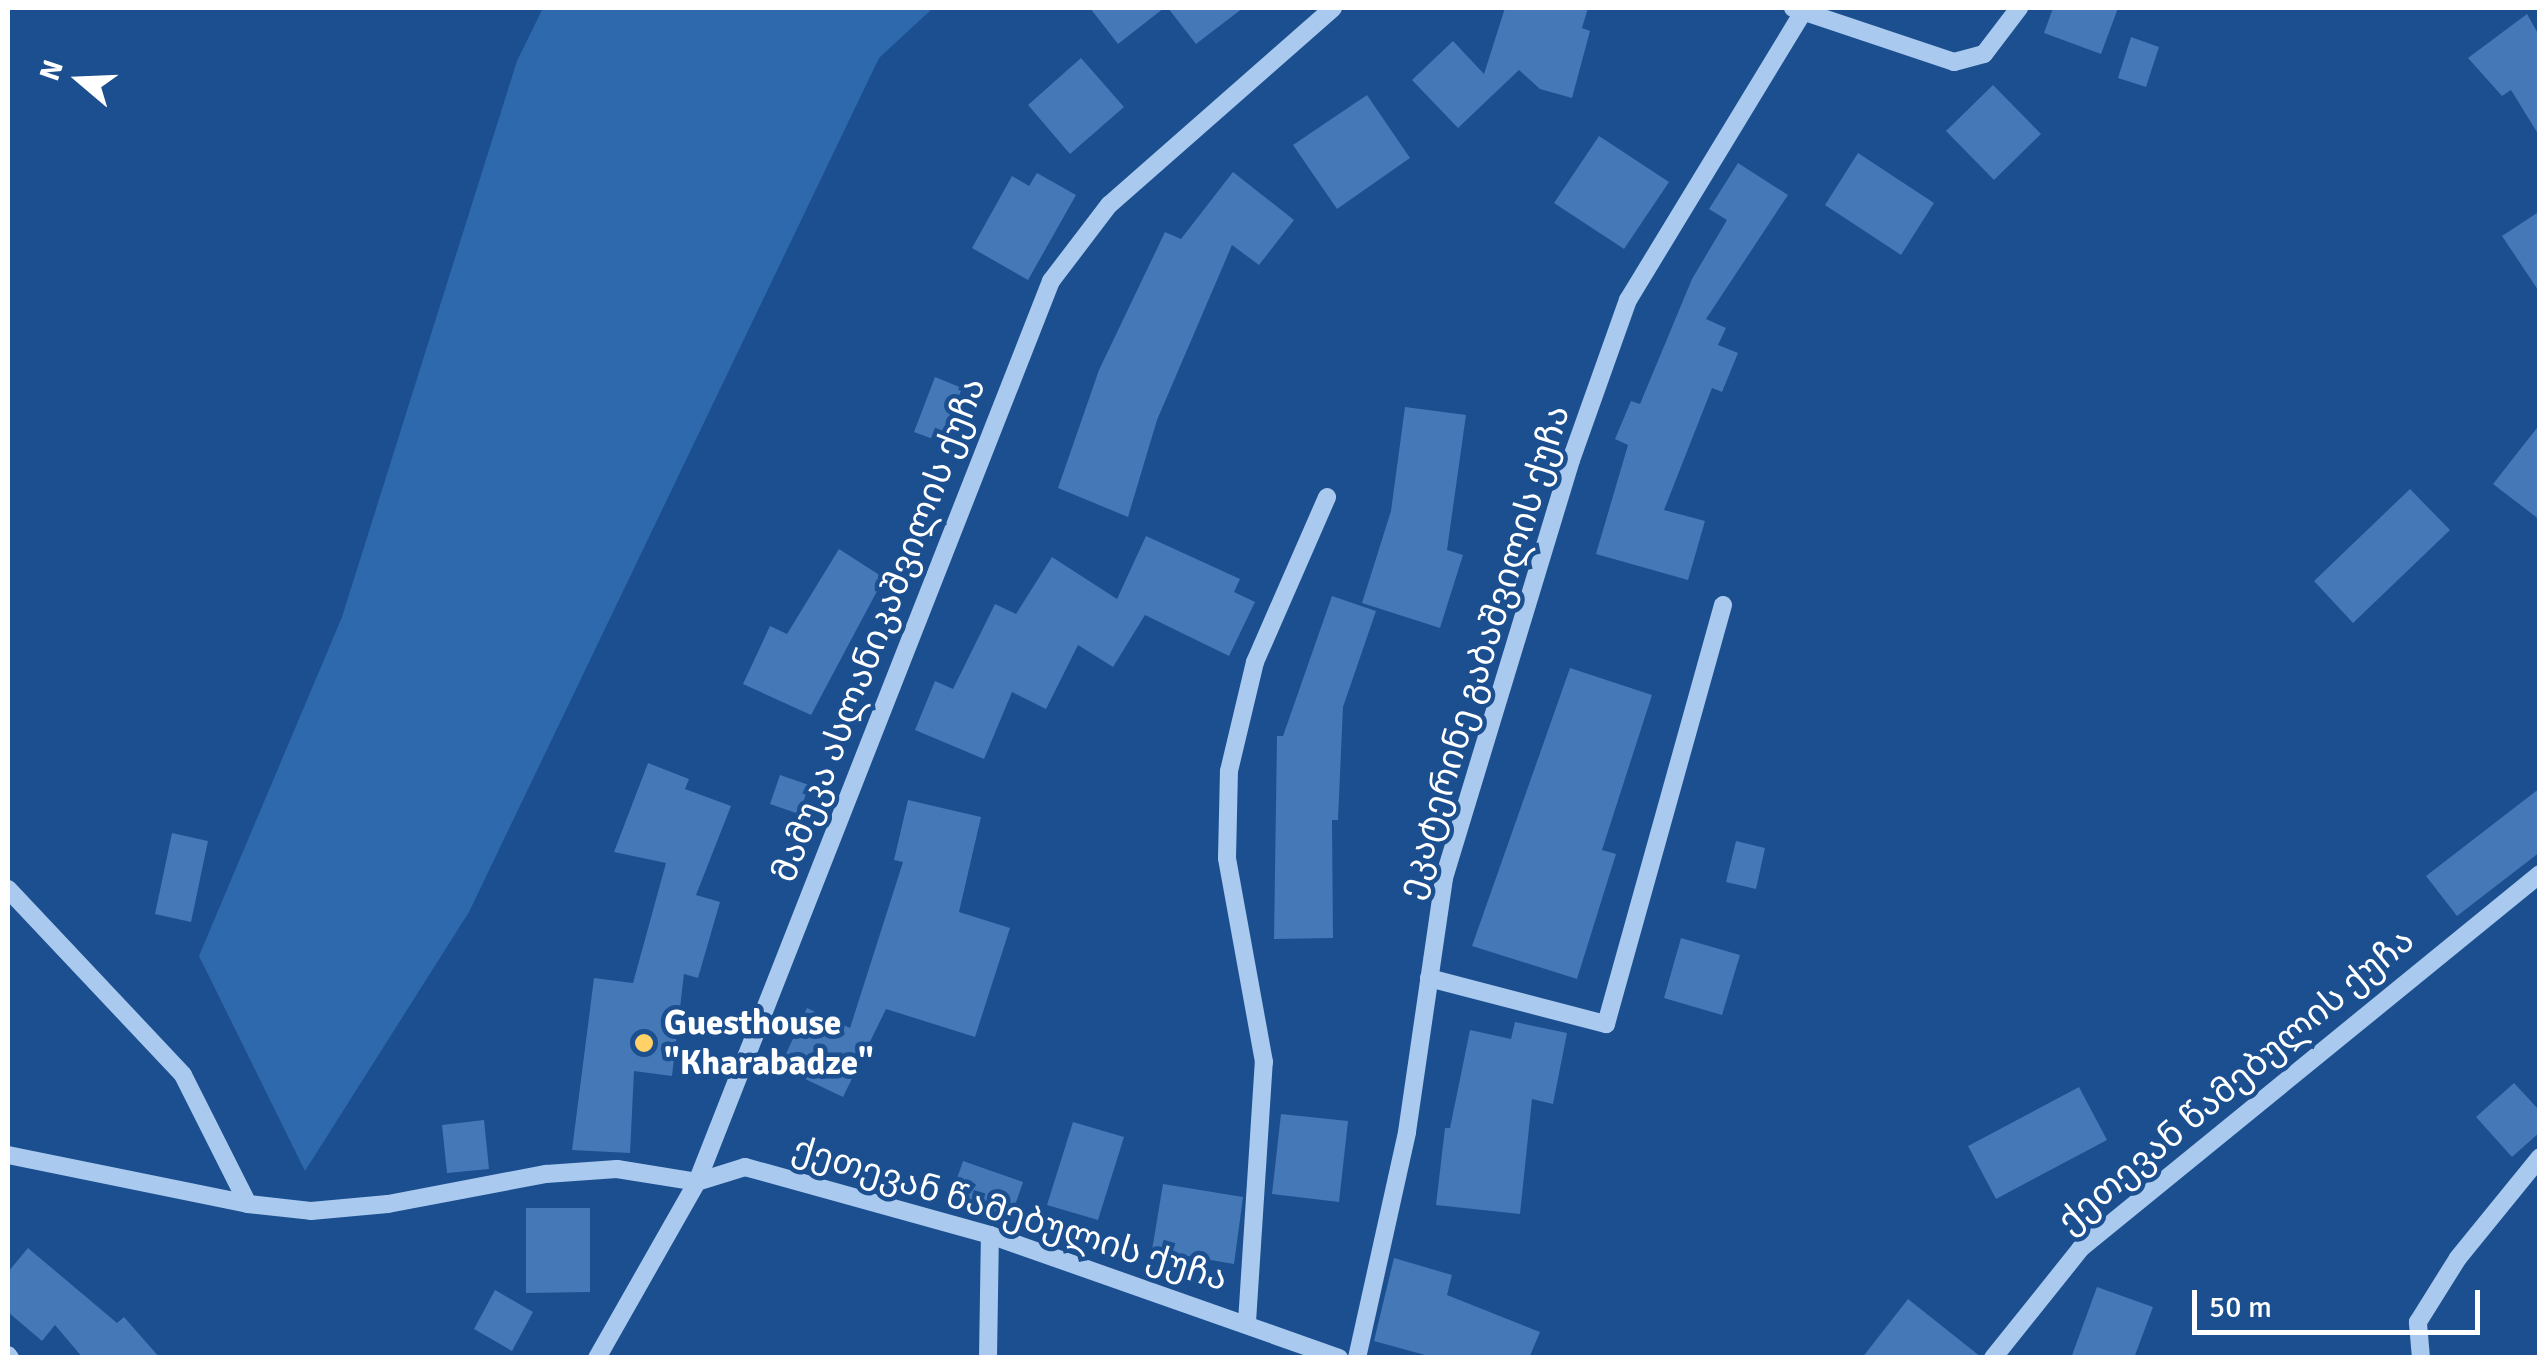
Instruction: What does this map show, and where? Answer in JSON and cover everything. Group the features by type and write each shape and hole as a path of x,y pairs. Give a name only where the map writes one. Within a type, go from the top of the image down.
{"street":[{"name":"მამუკა ასლანიკაშვილის ქუჩა","path":"598,1358 697,1182 1052,281 1108,206 1333,8"},
{"path":"1798,10 1954,62 1984,54 2019,8"},
{"name":"ეკატერინე გაბაშვილის ქუჩა","path":"1357,1358 1408,1132 1444,878 1570,460 1628,300 1798,10"},
{"path":"1247,1322 1264,1062 1227,858 1228,771 1256,662 1328,498"},
{"path":"1429,978 1606,1024 1723,605"},
{"name":"ქეთევან წამებულის ქუჩა","path":"1994,1358 2082,1248 2540,874"},
{"path":"8,889 182,1075 248,1204"},
{"name":"ქეთევან წამებულის ქუჩა","path":"8,1154 248,1204 311,1211 388,1204 546,1174 616,1169 697,1182 745,1167 990,1235 1247,1322 1339,1358"},
{"path":"2421,1358 2418,1322 2458,1258 2540,1158"},
{"path":"988,1358 990,1235"}],"shaded area":[{"path":"543,8 933,8 879,58 469,912 305,1171 199,956 342,617 517,61"}],"building":[{"path":"1090,8 1164,8 1118,44"},
{"path":"1168,8 1243,8 1196,44"},
{"path":"1505,8 1588,8 1582,28 1590,31 1572,98 1540,89 1519,70 1458,128 1412,80 1453,41 1484,74"},
{"path":"2053,8 2118,8 2101,54 2044,33"},
{"path":"2527,14 2540,37 2540,137 2511,90 2502,96 2468,58"},
{"path":"2131,37 2159,47 2146,87 2118,78"},
{"path":"1081,58 1124,107 1070,154 1028,105"},
{"path":"1993,85 2041,134 1994,180 1946,131"},
{"path":"1367,95 1410,158 1337,209 1293,145"},
{"path":"1599,136 1669,182 1624,249 1554,203"},
{"path":"1858,153 1934,203 1901,255 1825,205"},
{"path":"1738,163 1788,195 1706,319 1726,328 1718,345 1738,353 1722,392 1712,388 1664,510 1705,521 1688,580 1596,554 1628,445 1615,439 1631,401 1640,404 1692,279 1727,220 1709,209"},
{"path":"1233,172 1294,220 1259,265 1232,245 1157,420 1128,517 1058,488 1099,370 1165,232 1181,239"},
{"path":"1037,173 1076,195 1028,280 972,248 1012,176 1029,186"},
{"path":"2540,211 2540,293 2502,236"},
{"path":"935,377 962,388 941,442 914,432"},
{"path":"1405,407 1466,415 1447,550 1463,555 1440,628 1362,603 1391,511"},
{"path":"2540,424 2540,520 2493,484"},
{"path":"2410,489 2450,530 2353,623 2314,581"},
{"path":"1146,536 1240,579 1234,592 1255,602 1229,656 1145,615 1113,667 1078,645 1046,709 1012,692 984,759 915,730 935,681 953,689 995,604 1016,614 1052,557 1117,599"},
{"path":"839,549 884,578 811,715 743,684 770,626 787,634"},
{"path":"1332,596 1376,611 1343,707 1338,820 1332,820 1333,938 1274,939 1277,736 1283,736"},
{"path":"1570,668 1652,695 1602,850 1616,854 1577,979 1472,946"},
{"path":"648,763 689,779 685,789 731,806 696,895 720,902 698,978 684,974 672,1076 634,1071 630,1153 572,1150 594,978 633,983 666,863 614,852"},
{"path":"780,775 809,785 799,814 770,804"},
{"path":"2540,788 2540,852 2457,916 2426,876"},
{"path":"908,800 981,817 959,912 1010,928 975,1037 886,1009 843,1097 780,1067 807,1008 850,1028 903,862 894,860"},
{"path":"172,833 208,841 191,922 155,914"},
{"path":"1736,841 1765,848 1756,889 1726,882"},
{"path":"1681,938 1740,955 1722,1015 1664,998"},
{"path":"1515,1022 1567,1033 1553,1104 1532,1099 1520,1214 1436,1205 1445,1128 1450,1128 1470,1030 1511,1039"},
{"path":"2514,1083 2540,1111 2540,1132 2512,1157 2476,1117"},
{"path":"2079,1087 2107,1140 1996,1199 1968,1146"},
{"path":"1281,1114 1348,1121 1339,1202 1272,1194"},
{"path":"484,1120 489,1169 447,1173 442,1125"},
{"path":"1073,1122 1124,1137 1098,1220 1047,1205"},
{"path":"963,1161 1023,1182 1011,1217 951,1196"},
{"path":"1163,1184 1243,1197 1234,1264 1152,1250"},
{"path":"526,1208 590,1208 590,1292 526,1293"},
{"path":"28,1248 117,1323 124,1317 160,1358 83,1358 55,1325 42,1341 8,1312 8,1272"},
{"path":"1394,1258 1452,1275 1447,1295 1540,1332 1529,1358 1436,1358 1374,1341"},
{"path":"2097,1287 2153,1307 2134,1358 2071,1358"},
{"path":"495,1290 533,1312 512,1351 474,1329"},
{"path":"1908,1299 1981,1357 1981,1358 1862,1358"}],"place":[{"name":"Guesthouse \"Kharabadze\"","path":"644,1043"}]}
